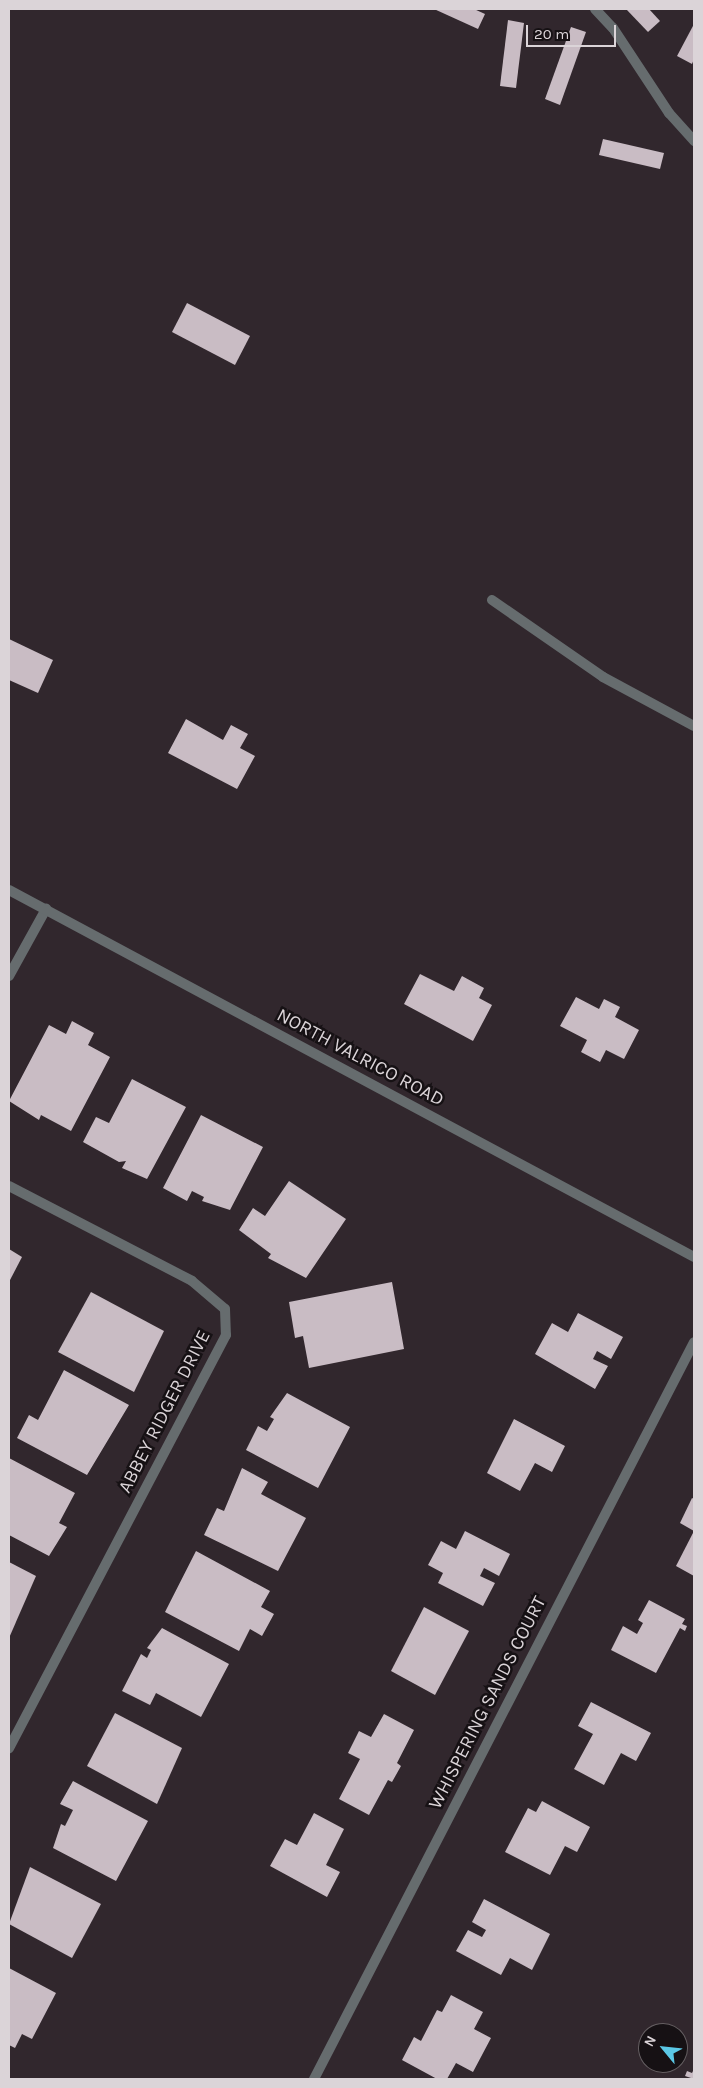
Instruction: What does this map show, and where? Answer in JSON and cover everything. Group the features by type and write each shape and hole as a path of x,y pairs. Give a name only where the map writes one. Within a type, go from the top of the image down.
{"street":[{"path":"595,9 613,28 669,113 694,141"},
{"path":"492,600 603,677 694,726"},
{"name":"NORTH VALRICO ROAD","path":"9,890 694,1257"},
{"path":"9,976 46,909"},
{"name":"ABBEY RIDGER DRIVE","path":"9,1186 192,1281 225,1309 226,1335 9,1749"},
{"name":"WHISPERING SANDS COURT","path":"314,2079 694,1342"}],"building":[{"path":"434,9 474,9 485,14 478,29"},
{"path":"626,9 649,9 660,21 648,32"},
{"path":"508,20 524,23 516,88 500,86"},
{"path":"694,24 694,59 692,64 677,56"},
{"path":"571,27 586,32 560,105 545,99"},
{"path":"603,139 664,153 660,169 599,155"},
{"path":"187,303 250,336 235,365 172,332"},
{"path":"9,639 53,660 38,693 9,680"},
{"path":"186,719 223,740 231,725 248,734 240,748 255,756 237,789 168,753"},
{"path":"420,974 454,991 462,976 484,988 479,998 492,1005 473,1041 404,1004"},
{"path":"576,997 599,1009 604,999 620,1007 615,1017 639,1030 624,1059 606,1050 600,1062 581,1052 587,1040 560,1026"},
{"path":"72,1021 94,1033 88,1045 110,1057 71,1131 41,1115 39,1120 9,1101 49,1025 66,1034"},
{"path":"132,1079 186,1107 147,1179 122,1168 126,1161 119,1162 83,1142 96,1117 109,1123"},
{"path":"201,1115 263,1147 230,1210 202,1201 204,1197 192,1191 187,1201 163,1188"},
{"path":"289,1181 346,1219 306,1278 268,1258 271,1254 239,1230 253,1208 265,1216"},
{"path":"9,1249 22,1257 9,1282"},
{"path":"392,1282 404,1349 309,1368 303,1336 295,1338 289,1302"},
{"path":"91,1292 164,1331 134,1392 58,1352"},
{"path":"578,1313 623,1337 611,1359 597,1351 593,1359 608,1366 595,1389 535,1354 552,1323 568,1332"},
{"path":"64,1370 129,1405 87,1475 17,1438 29,1415 38,1420"},
{"path":"287,1393 350,1427 318,1488 246,1450 258,1426 267,1431 274,1419 270,1417"},
{"path":"514,1419 565,1446 552,1472 535,1463 520,1491 487,1473"},
{"path":"9,1458 75,1493 59,1523 67,1527 49,1556 9,1535"},
{"path":"242,1468 268,1482 261,1494 306,1518 278,1571 204,1535 217,1508 224,1511"},
{"path":"692,1498 694,1499 694,1531 680,1523"},
{"path":"465,1531 510,1554 499,1576 484,1568 480,1576 495,1583 483,1606 438,1583 443,1573 428,1565 441,1541 456,1549"},
{"path":"694,1531 694,1576 676,1566"},
{"path":"196,1551 270,1591 261,1607 274,1614 262,1636 250,1629 239,1651 165,1612"},
{"path":"9,1562 36,1576 9,1638"},
{"path":"649,1600 685,1619 682,1624 687,1626 685,1631 680,1628 656,1673 611,1650 623,1626 637,1634 643,1623 638,1620"},
{"path":"424,1607 469,1631 435,1695 391,1671"},
{"path":"162,1628 229,1664 201,1717 156,1693 150,1705 122,1691 141,1654 147,1658 151,1650 147,1648"},
{"path":"591,1702 651,1733 636,1761 621,1753 604,1785 574,1769 593,1734 578,1726"},
{"path":"115,1713 182,1748 157,1804 87,1766"},
{"path":"384,1714 414,1730 397,1763 401,1766 392,1782 388,1780 369,1815 339,1799 360,1759 348,1753 359,1731 371,1737"},
{"path":"73,1781 148,1821 116,1881 53,1848 61,1824 65,1826 73,1810 60,1804"},
{"path":"542,1801 590,1827 577,1852 565,1846 550,1875 505,1852 528,1808 536,1812"},
{"path":"314,1813 344,1829 326,1865 340,1872 327,1897 270,1866 285,1839 297,1845"},
{"path":"30,1867 101,1904 72,1958 9,1924"},
{"path":"484,1899 550,1934 532,1970 510,1958 501,1975 456,1951 468,1930 482,1937 486,1930 472,1922"},
{"path":"9,1968 56,1993 32,2039 22,2034 15,2048 9,2045"},
{"path":"451,1995 483,2012 474,2029 491,2038 473,2072 456,2063 447,2079 437,2079 402,2060 414,2037 421,2041 437,2010 442,2012"},
{"path":"694,2069 694,2079 685,2076 688,2071 692,2073"}]}
